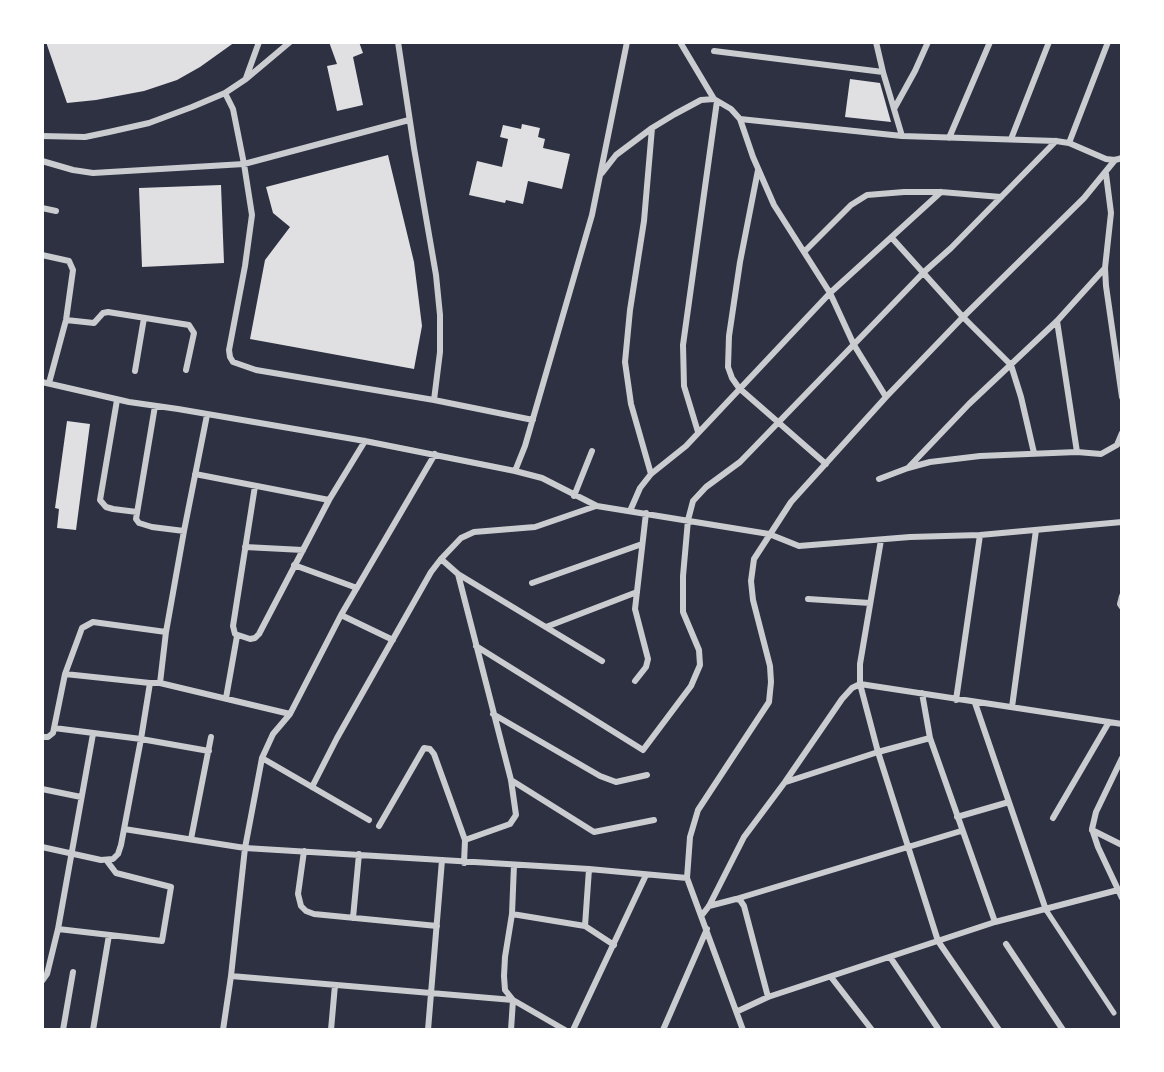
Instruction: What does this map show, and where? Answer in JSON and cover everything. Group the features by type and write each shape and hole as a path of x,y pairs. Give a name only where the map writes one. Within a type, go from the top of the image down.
{"street":[{"path":"246,79 259,42"},
{"path":"42,136 85,137 149,123 225,93 246,79 290,42"},
{"path":"398,42 436,275 440,315 440,352 434,400"},
{"path":"515,471 590,226 627,42"},
{"path":"680,42 716,100 731,109 740,119 758,170 774,204 830,293 854,345 886,397"},
{"path":"876,42 902,136"},
{"path":"894,109 928,42"},
{"path":"949,138 990,42"},
{"path":"1011,139 1049,42"},
{"path":"1069,143 1108,42"},
{"path":"714,51 883,72"},
{"path":"225,93 233,109 252,215 229,350 231,360 256,370 434,400 532,420"},
{"path":"600,176 616,155 652,128 701,100 716,100"},
{"path":"698,432 684,386 683,337 716,100"},
{"path":"740,119 902,136 1056,141 1069,143 1097,156 1119,159"},
{"path":"42,161 73,170 93,172 244,164 409,120"},
{"path":"651,474 631,404 625,362 644,221 652,128"},
{"path":"476,646 643,750 691,686 700,665 699,650 683,612 683,576 688,520 693,501 740,462 924,272 1056,141"},
{"path":"743,1030 738,1011 687,878 690,837 698,810 769,702 770,666 753,600 751,581 754,559 791,502 886,397 963,317 1084,198 1119,159"},
{"path":"758,170 740,262 729,336 728,367 739,388 826,464"},
{"path":"1106,174 1111,213 1105,268 1107,303 1122,397"},
{"path":"804,252 850,205 867,195 941,192 1001,197"},
{"path":"630,511 640,488 651,474 676,455 830,293 941,192"},
{"path":"42,208 56,211"},
{"path":"892,238 963,317 1011,365 1034,453"},
{"path":"42,255 69,261 72,265 66,320 45,382 117,400 364,441 515,471 542,478 597,506 769,534 799,546 980,535 1122,522"},
{"path":"908,468 963,411 1057,321 1105,268"},
{"path":"66,320 94,323 108,312 189,326 194,333 186,370"},
{"path":"135,371 144,318"},
{"path":"1057,321 1077,452"},
{"path":"117,400 100,500 106,507 113,510 137,512"},
{"path":"155,406 137,522 152,527 184,531"},
{"path":"160,683 166,633 207,415"},
{"path":"879,479 930,462 980,456 1105,453 1117,445 1122,433"},
{"path":"237,636 255,638 329,500 364,441"},
{"path":"574,496 592,451"},
{"path":"223,1030 245,848 262,758 273,734 290,714 341,615 435,454"},
{"path":"195,474 329,500"},
{"path":"226,698 237,636 233,626 255,486"},
{"path":"312,787 337,738 431,572 441,559 466,535 474,532 526,529 597,506"},
{"path":"635,681 646,667 648,659 637,618 637,592 646,513"},
{"path":"1012,707 1036,530"},
{"path":"956,699 980,535"},
{"path":"881,540 860,664 860,684 878,752 938,941 999,1030"},
{"path":"532,583 642,544"},
{"path":"245,547 303,550"},
{"path":"441,559 458,574 602,661"},
{"path":"294,566 357,588"},
{"path":"458,574 511,780 516,815 510,824 465,840"},
{"path":"546,627 637,592"},
{"path":"1122,596 1120,601 1122,607"},
{"path":"808,599 870,603"},
{"path":"341,615 393,640"},
{"path":"42,737 50,735 54,728 65,674 82,628 93,622 166,633"},
{"path":"65,674 160,683 290,714"},
{"path":"42,847 88,859 107,861 118,854 150,682"},
{"path":"702,915 744,837 842,699 852,688 860,684 1122,724"},
{"path":"922,693 930,738 995,922"},
{"path":"975,703 1046,910 1114,1012"},
{"path":"493,714 600,776 616,782 647,775"},
{"path":"1053,818 1109,722"},
{"path":"54,728 141,739 209,751"},
{"path":"42,981 47,974 58,928 93,734"},
{"path":"191,839 212,737"},
{"path":"785,782 930,738"},
{"path":"379,826 424,748 430,748 465,840 464,863"},
{"path":"262,758 369,820"},
{"path":"1122,758 1096,812 1092,829 1122,898"},
{"path":"511,780 594,832 654,820"},
{"path":"42,789 81,796"},
{"path":"957,817 1009,802"},
{"path":"124,829 245,848 589,869 687,878"},
{"path":"1092,829 1122,846"},
{"path":"708,906 961,831"},
{"path":"303,851 298,894 301,906 306,911 314,914 437,926"},
{"path":"353,918 359,854"},
{"path":"428,1030 442,860"},
{"path":"58,928 158,942 163,940 171,887 118,874 107,861"},
{"path":"514,865 512,914 505,957 505,990 513,1000 565,1030"},
{"path":"585,926 589,869"},
{"path":"573,1030 646,875"},
{"path":"738,1011 768,997 995,922 1118,890"},
{"path":"736,899 741,900 744,906 768,997"},
{"path":"512,914 585,926 614,945"},
{"path":"663,1030 707,930"},
{"path":"93,1030 109,935"},
{"path":"1006,944 1063,1030"},
{"path":"890,957 939,1030"},
{"path":"63,1030 73,972"},
{"path":"231,976 513,1000"},
{"path":"831,977 872,1030"},
{"path":"331,1030 335,985"},
{"path":"511,1030 513,1000"}],"building":[{"path":"46,42 235,42 177,80 144,91 67,103"},
{"path":"329,42 359,42 363,53 353,57 363,105 337,111 327,66 337,64"},
{"path":"850,79 880,83 891,122 845,117"},
{"path":"522,124 540,128 538,137 545,139 543,148 570,154 562,189 528,181 523,204 506,200 505,203 469,195 477,161 502,167 508,139 500,137 503,125 521,129"},
{"path":"388,155 414,262 422,326 414,369 250,339 265,260 290,227 273,213 266,187"},
{"path":"221,185 224,263 142,267 139,188"},
{"path":"67,421 90,424 76,530 57,528 59,509 55,508"}]}
